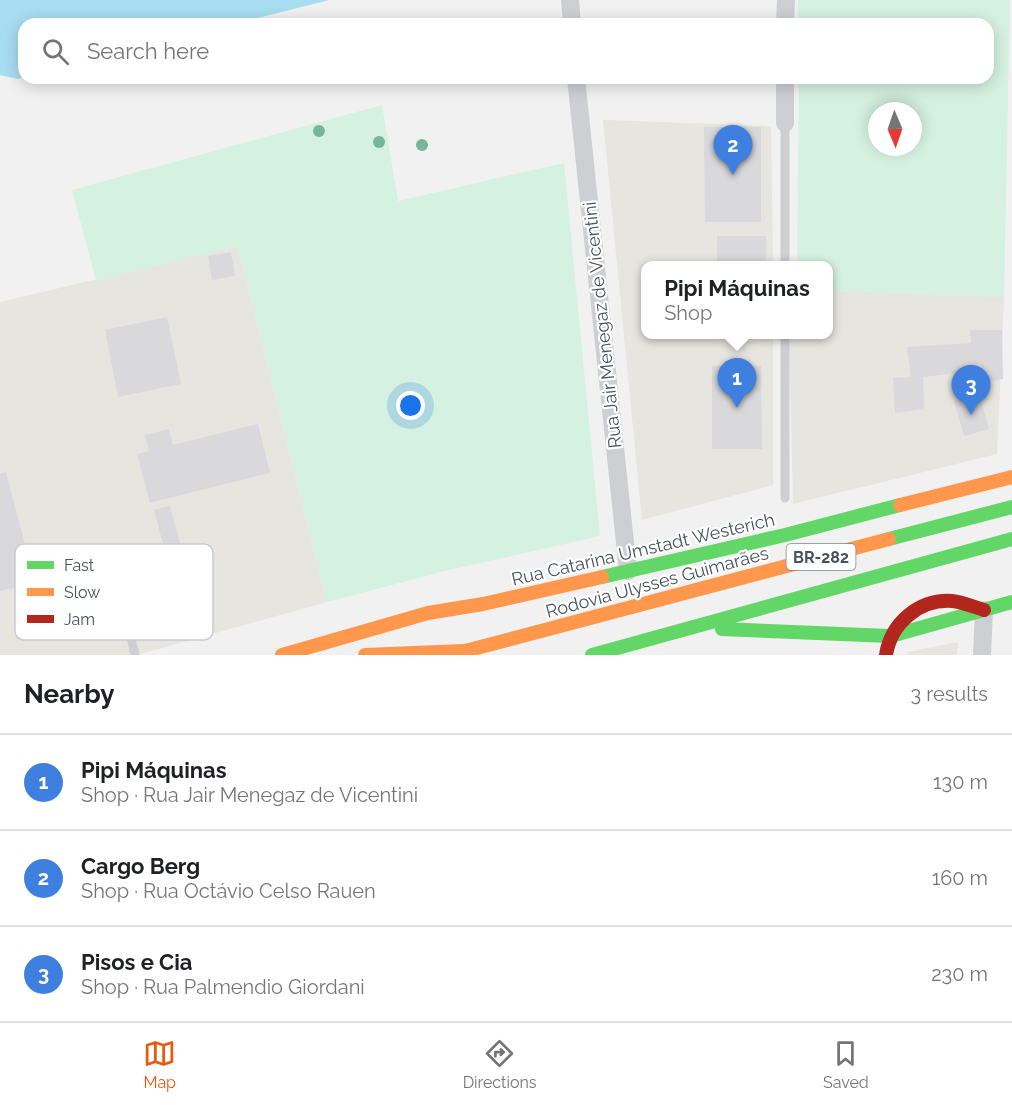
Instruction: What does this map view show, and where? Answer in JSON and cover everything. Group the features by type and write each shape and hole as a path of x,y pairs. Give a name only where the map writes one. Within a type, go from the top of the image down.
{"main road":[{"path":"1012,471 1012,477"},
{"name":"Rua Catarina Umstadt Westerich","path":"282,655 428,613 483,604 785,535 1012,477"},
{"name":"Rodovia Ulysses Guimarães","path":"365,655 456,653 1012,507"},
{"name":"BR-282","path":"592,655 1012,540"},
{"path":"886,655 890,636 906,617 921,608 938,602 954,601 984,610"},
{"path":"690,628 890,636 1012,602"}],"street":[{"path":"570,0 572,18"},
{"path":"785,18 786,0"},
{"name":"Rua Jair Menegaz de Vicentini","path":"577,84 628,571"},
{"path":"785,84 785,123"},
{"path":"982,655 984,610"}],"lane":[{"path":"785,123 785,261"},
{"path":"785,339 785,498"},
{"path":"132,640 135,655"}],"shaded area":[{"path":"603,120 771,126 773,261 641,261 641,339 773,339 773,485 642,520"},
{"path":"238,246 327,602 213,634 213,544 15,544 15,640 191,640 137,655 0,655 0,302"},
{"path":"833,290 1004,297 997,454 793,504 789,339 833,339"},
{"path":"958,642 957,655 907,655 908,652"}],"green space":[{"path":"798,0 1010,0 1004,297 833,290 833,261 797,261 799,84 994,84 994,18 798,18"},
{"path":"382,105 398,201 564,163 600,536 449,570 327,602 238,246 96,280 72,190"}],"water":[{"path":"0,0 329,0 258,18 18,18 18,79 0,75"}],"building":[{"path":"704,127 761,127 761,222 705,222"},
{"path":"717,236 766,236 766,261 717,261"},
{"path":"231,252 235,276 212,280 208,256"},
{"path":"167,317 181,384 118,397 105,330"},
{"path":"970,330 1002,330 1003,379 959,388 956,373 923,377 924,409 895,413 893,378 911,377 907,347 971,343"},
{"path":"712,366 761,366 762,449 712,449"},
{"path":"979,394 989,429 964,436 954,401"},
{"path":"258,424 270,473 150,503 137,454 149,451 145,435 169,429 173,445"},
{"path":"6,472 25,544 15,544 15,588 0,591 0,474"},
{"path":"170,506 180,544 163,544 154,510"}],"traffic: fast":[{"path":"602,577 785,535 900,505"},
{"path":"889,539 1012,507"},
{"path":"592,655 1012,539"},
{"path":"891,636 1012,602"},
{"path":"722,629 890,636"}],"traffic: slow":[{"path":"900,505 1012,477"},
{"path":"450,655 889,539"},
{"path":"282,655 428,613 483,604 602,577"},
{"path":"365,655 462,651"}],"traffic: jam":[{"path":"886,655 889,643 900,623 908,615 928,604 952,601 984,610"}],"place":[{"name":"Cargo Berg","path":"733,175"},
{"name":"Pipi Máquinas","path":"737,408"},
{"name":"Pisos e Cia","path":"971,415"}]}
